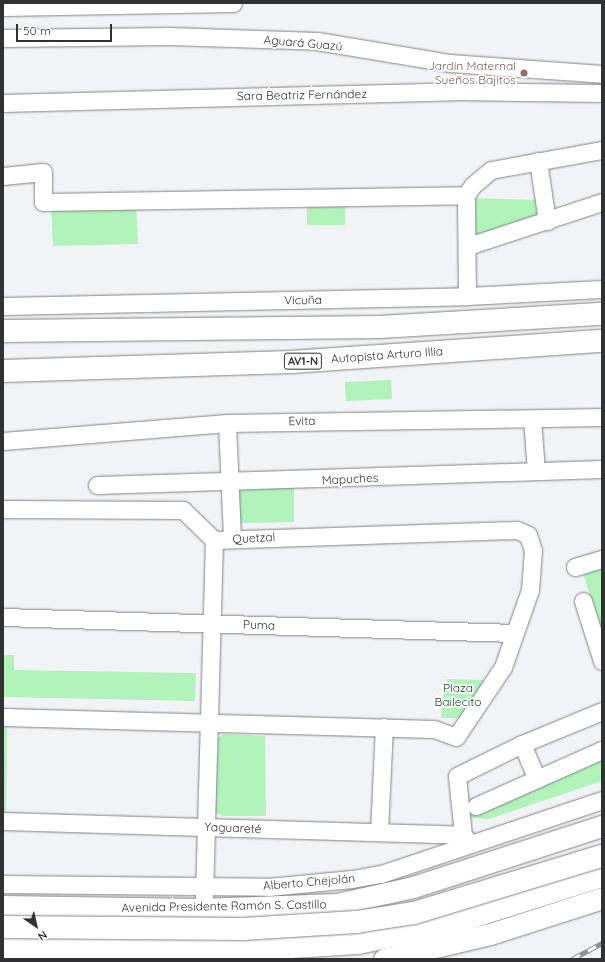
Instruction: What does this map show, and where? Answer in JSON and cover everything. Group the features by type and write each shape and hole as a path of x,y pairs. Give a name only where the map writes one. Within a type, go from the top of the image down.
{"highway":[{"path":"3,331 380,327 602,314"},
{"name":"Autopista Arturo Illia","path":"3,371 284,362 602,341"},
{"path":"3,927 243,929 356,922 414,913 602,856"},
{"path":"3,947 241,950 358,943 450,924 602,876"}],"main road":[{"name":"Avenida Presidente Ramón S. Castillo","path":"3,906 200,909 344,903 413,887 602,826"},
{"path":"525,868 526,857 539,847"},
{"path":"384,959 490,934 602,898"}],"street":[{"path":"3,8 233,3"},
{"name":"Aguará Guazú","path":"3,38 170,36 318,41 450,63 602,74"},
{"name":"Sara Beatriz Fernández","path":"3,102 456,91 602,94"},
{"path":"3,176 43,172 43,202 466,195 491,170 602,150"},
{"path":"538,161 547,221"},
{"path":"466,195 468,246 467,296"},
{"path":"468,246 602,202"},
{"name":"Vicuña","path":"3,306 467,296 602,289"},
{"name":"Evita","path":"3,441 227,423 602,417"},
{"path":"532,419 536,471"},
{"path":"227,423 232,539"},
{"name":"Mapuches","path":"97,485 602,470"},
{"path":"3,509 183,510 214,540 210,622 207,886 200,909"},
{"name":"Quetzal","path":"214,540 517,530 528,535 533,550 530,590 514,633"},
{"path":"575,567 602,559"},
{"path":"583,601 602,661"},
{"name":"Puma","path":"3,616 514,633"},
{"path":"3,717 208,724 434,729 456,737 499,676 514,633"},
{"path":"466,839 457,776 522,744 602,711"},
{"path":"379,832 384,727"},
{"path":"522,744 537,779"},
{"path":"476,806 602,750"},
{"name":"Alberto Chejolán","path":"3,884 269,887 352,879 381,874 466,839 602,800"},
{"name":"Yaguareté","path":"3,821 379,832 466,839"}],"green space":[{"path":"470,198 540,200 543,218 473,240"},
{"path":"307,201 345,201 345,225 307,225"},
{"path":"136,203 138,244 53,246 51,205"},
{"path":"391,380 392,399 346,401 345,382"},
{"path":"294,487 294,522 234,523 234,488"},
{"path":"602,564 602,632 582,570"},
{"path":"3,655 14,655 14,670 196,673 195,701 3,697"},
{"name":"Plaza Bailecito","path":"445,679 485,680 461,718 441,718"},
{"path":"3,724 7,724 6,816 3,816"},
{"path":"223,734 265,736 266,816 224,816 215,812 217,739"},
{"path":"602,754 602,781 489,819 469,818 469,810"}],"railway":[{"path":"572,959 602,943"}],"place":[{"name":"Jardín Maternal Sueños Bajitos","path":"524,73"}]}
